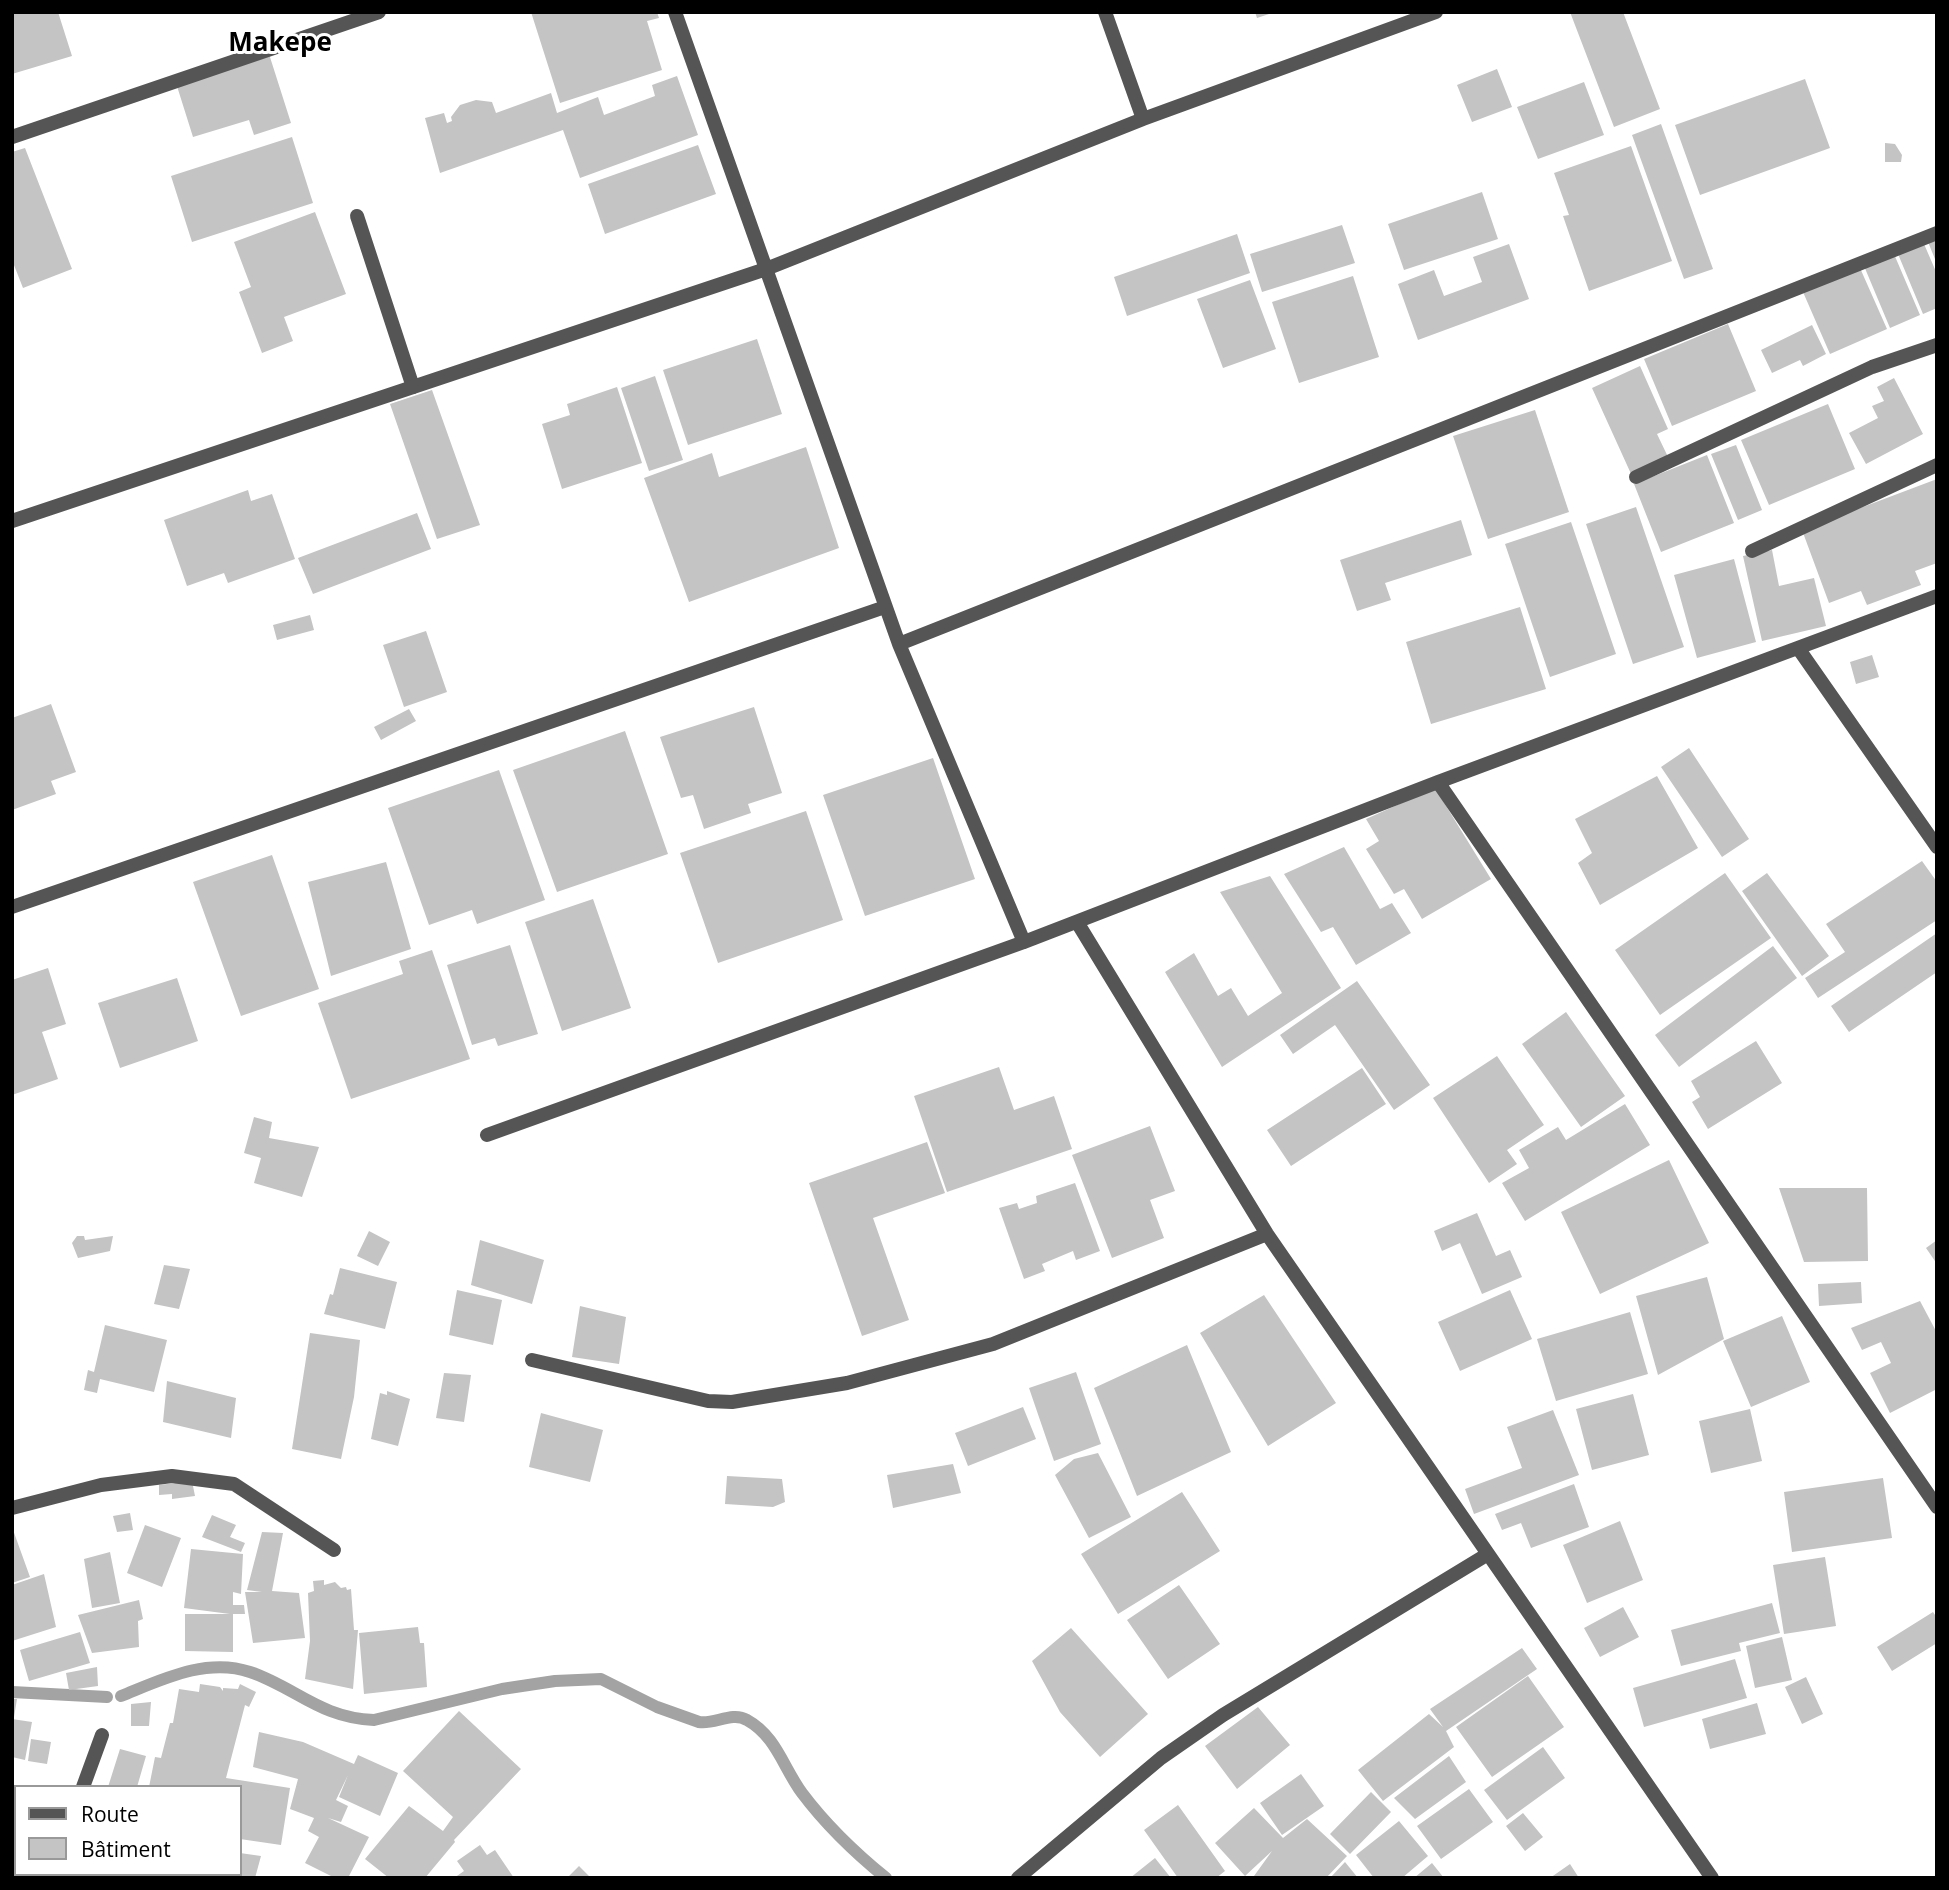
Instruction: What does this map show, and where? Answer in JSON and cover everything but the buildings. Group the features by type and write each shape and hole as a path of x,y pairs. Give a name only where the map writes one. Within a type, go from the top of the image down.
{"street":[{"path":"12,137 379,12"},
{"path":"675,12 898,644 1024,942"},
{"path":"1105,12 1143,119"},
{"path":"12,521 766,270 1143,119 1436,12"},
{"path":"357,216 413,387"},
{"path":"898,644 1937,233"},
{"path":"1636,477 1872,367 1937,345"},
{"path":"1752,551 1937,465"},
{"path":"487,1135 1024,942 1438,782 1937,596"},
{"path":"12,907 885,607"},
{"path":"1798,648 1937,848"},
{"path":"1438,782 1937,1507"},
{"path":"1077,922 1267,1234 1712,1878"},
{"path":"532,1360 709,1401 732,1402 847,1383 993,1344 1267,1234"},
{"path":"12,1508 101,1485 172,1476 234,1484 334,1550"},
{"path":"1018,1878 1161,1758 1223,1715 1488,1554"},
{"path":"84,1785 102,1735"}],"waterway":[{"path":"121,1696 184,1672 217,1667 233,1668 266,1678 338,1714 374,1720 502,1689 555,1681 601,1679 657,1707 699,1722 729,1717 747,1720 772,1743 795,1783 821,1816 886,1878"},
{"path":"12,1692 107,1697"}],"district":[{"name":"Makepe","path":"280,44"}]}
